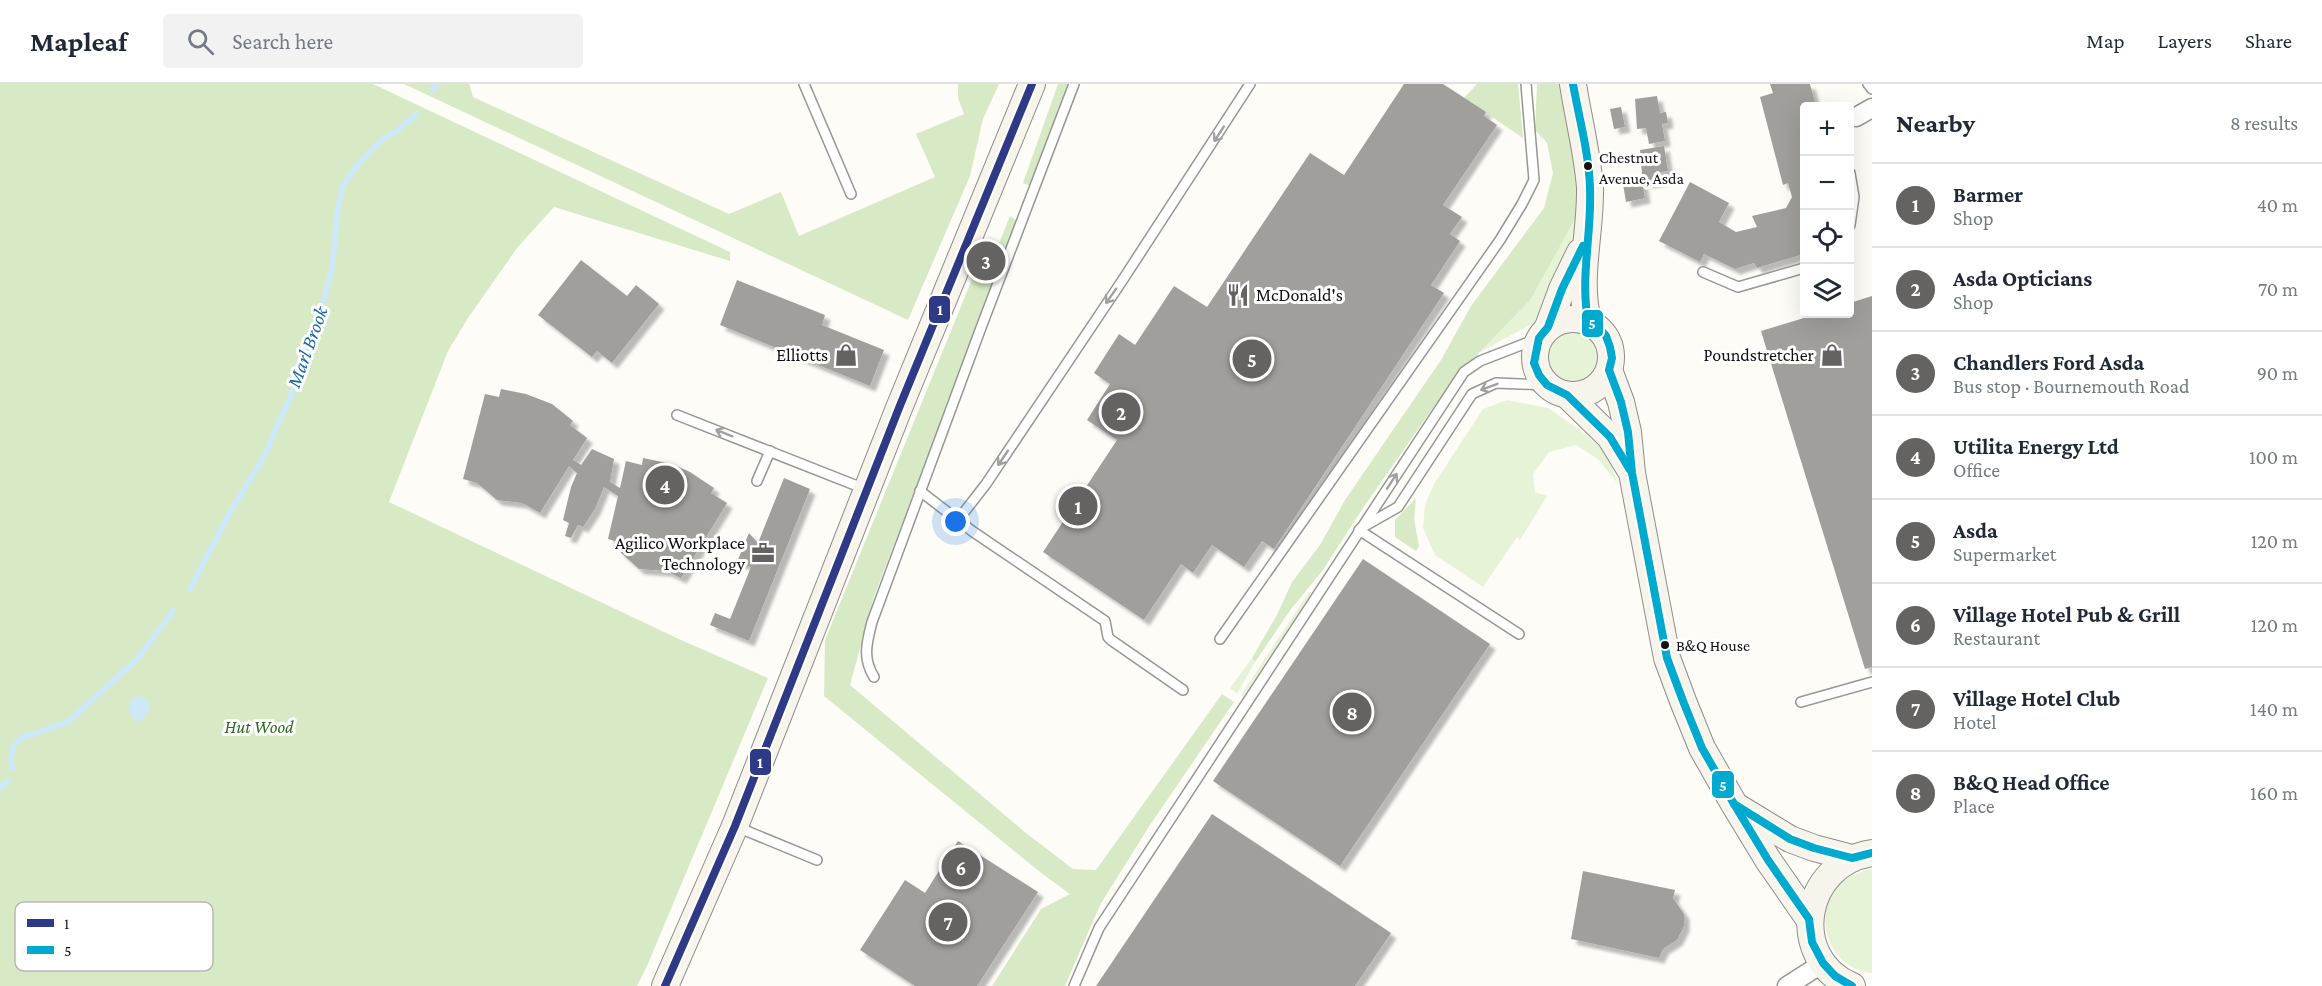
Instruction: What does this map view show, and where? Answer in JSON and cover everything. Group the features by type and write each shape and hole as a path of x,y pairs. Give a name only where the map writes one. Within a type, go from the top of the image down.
{"street":[{"path":"665,986 735,826 868,490 898,408 1032,84"},
{"path":"1573,84 1590,187 1583,292 1588,321"},
{"path":"1588,235 1535,350 1534,363 1539,375 1610,437 1632,473"},
{"path":"1544,332 1567,318 1588,321 1606,336 1610,347 1612,358 1609,370 1603,381 1593,390 1580,395 1557,390"},
{"path":"1609,370 1623,412 1632,473 1667,658 1702,748 1768,860 1809,919"},
{"path":"1734,804 1790,839 1814,848 1867,854"},
{"path":"1852,986 1834,976 1823,963 1812,942 1809,919 1813,899 1822,882 1835,868 1867,854"},
{"path":"1787,986 1823,963"}],"lane":[{"path":"804,84 851,194"},
{"path":"874,677 866,658 866,643 920,491 1074,84"},
{"path":"958,520 986,484 1122,281 1250,84"},
{"path":"1220,639 1500,240 1522,204 1534,180 1526,84"},
{"path":"1868,84 1872,89"},
{"path":"1703,272 1738,286 1800,269"},
{"path":"1074,986 1099,928 1464,372 1480,361 1544,332"},
{"path":"1359,530 1398,507 1472,393 1496,383 1557,390"},
{"path":"678,415 868,490"},
{"path":"758,481 770,451"},
{"path":"920,491 1104,621 1111,640 1183,690"},
{"path":"1359,530 1519,634"},
{"path":"1801,702 1872,682"},
{"path":"735,826 817,860"}],"green space":[{"name":"Hut Wood","path":"0,84 373,84 730,252 730,261 554,207 517,248 448,351 389,502 681,640 768,678 637,986 0,986"},
{"path":"404,84 469,84 473,97 729,214 781,192 799,236 935,177 916,134 964,114 958,98 958,84 999,84 983,119 970,176 908,320"},
{"path":"1058,84 1069,84 1030,186 1023,183"},
{"path":"1477,84 1518,84 1523,138 1464,98"},
{"path":"1537,84 1567,84 1577,154 1579,212 1531,299 1451,382 1363,508 1323,570 1291,609 1255,662 1252,658 1277,615 1292,582 1320,545 1345,500 1441,360 1471,306 1544,208 1553,173 1547,143 1535,130"},
{"path":"1579,212 1571,253 1534,323 1480,352 1531,299"},
{"path":"1010,216 1017,221 874,597 850,685 1026,833 1073,869 1096,870 1222,694 1234,702 1150,825 1100,905 1065,986 992,986 1041,909 1070,894 824,696 825,640 977,267 990,266"},
{"path":"1574,328 1585,330 1594,336 1600,345 1602,356 1600,367 1594,376 1585,382 1574,384 1563,382 1554,376 1548,367 1546,356 1548,345 1554,336 1563,330"},
{"path":"1507,400 1548,408 1580,430 1607,453 1618,484 1598,459 1576,445 1549,452 1533,474 1535,492 1547,496 1520,540 1517,537 1483,587 1435,555 1423,528 1425,505 1434,484 1483,409"},
{"path":"1416,498 1414,519 1419,546 1416,551 1395,537 1395,520"},
{"path":"1309,592 1312,592 1243,697 1241,695"},
{"path":"1252,658 1255,662 1237,694 1230,688"},
{"path":"1872,869 1872,973 1858,970 1846,963 1836,953 1826,929 1829,902 1836,889 1846,879"}],"water":[{"path":"141,696 150,703 150,706 147,714 138,722 134,720 128,709 132,700"}],"building":[{"path":"1404,84 1443,84 1486,112 1484,116 1497,125 1443,205 1462,217 1450,234 1460,241 1431,285 1444,293 1274,549 1262,541 1244,567 1212,545 1193,573 1181,564 1144,620 1043,552 1117,440 1087,420 1110,384 1094,373 1119,334 1135,345 1174,286 1207,307 1310,153 1344,175"},
{"path":"1770,84 1810,84 1815,102 1800,102 1800,255 1757,268 1754,263 1735,269 1704,254 1700,262 1659,241 1690,182 1729,203 1719,222 1736,232 1757,227 1752,216 1786,208 1792,197 1788,183 1783,185 1760,97 1773,93"},
{"path":"1657,96 1660,113 1666,112 1668,123 1662,124 1665,141 1649,144 1646,128 1637,129 1635,99"},
{"path":"1621,107 1625,127 1614,129 1610,109"},
{"path":"1664,146 1668,171 1661,172 1662,180 1647,183 1645,174 1642,174 1640,150"},
{"path":"1642,181 1645,198 1626,202 1623,184"},
{"path":"581,260 627,296 636,285 659,304 612,363 597,351 592,357 538,315"},
{"path":"737,280 825,315 822,325 884,350 870,386 720,325"},
{"path":"1872,296 1872,667 1865,669 1761,331 1804,318 1854,318 1854,302"},
{"path":"501,389 526,394 552,404 573,421 570,425 587,438 573,460 581,465 592,449 614,459 610,482 620,488 626,461 642,465 643,458 672,464 690,472 714,488 711,493 727,503 681,578 666,571 639,569 619,551 621,543 608,539 618,496 604,487 595,509 583,527 578,525 571,538 565,536 569,523 563,520 577,473 569,466 540,513 522,503 497,500 477,483 463,479 485,394 499,397"},
{"name":"Agilico Workplace Technology","path":"784,478 810,489 749,641 710,625 715,613 730,619 751,567 737,562 749,533 758,543"},
{"path":"1363,559 1490,644 1340,866 1213,781"},
{"path":"1212,814 1391,933 1355,986 1096,986"},
{"path":"958,841 1038,892 977,986 915,986 860,950 905,880 925,893"},
{"path":"1583,871 1675,890 1673,898 1684,914 1684,926 1677,940 1663,949 1659,958 1571,939"}],"waterway":[{"name":"Marl Brook","path":"432,90 437,84"},
{"name":"Marl Brook","path":"190,589 229,514 263,458 315,334 332,268 338,207 343,186 358,164 383,139 398,130 416,114"},
{"name":"Marl Brook","path":"12,768 13,747 21,738 68,722 138,658 173,611"},
{"name":"Marl Brook","path":"0,788 8,781"}],"transit line":[{"name":"1","path":"665,986 735,826 899,408 1032,84"},
{"name":"5","path":"1573,84 1589,175 1590,205 1585,288 1588,321 1606,336 1610,347 1612,358 1609,370 1621,402 1628,432 1632,473 1667,658 1702,748 1768,860 1809,919 1812,942 1823,963 1835,976 1852,986"},
{"name":"5","path":"1583,246 1562,289 1548,327 1539,338 1534,363 1539,375 1547,385 1567,395 1610,437 1630,470"},
{"name":"5","path":"1734,804 1790,839 1814,848 1852,858 1872,853"}],"place":[{"name":"Chestnut Avenue, Asda","path":"1588,166"},
{"name":"Chandlers Ford Asda","path":"986,261"},
{"name":"McDonald's","path":"1238,295"},
{"name":"Elliotts","path":"846,355"},
{"name":"Poundstretcher","path":"1832,355"},
{"name":"Asda","path":"1252,359"},
{"name":"Asda Opticians","path":"1121,412"},
{"name":"Utilita Energy Ltd","path":"665,485"},
{"name":"Barmer","path":"1078,506"},
{"name":"Agilico Workplace Technology","path":"763,553"},
{"name":"B&Q House","path":"1665,645"},
{"name":"B&Q Head Office","path":"1352,712"},
{"name":"Village Hotel Pub & Grill","path":"961,867"},
{"name":"Village Hotel Club","path":"948,922"}]}
